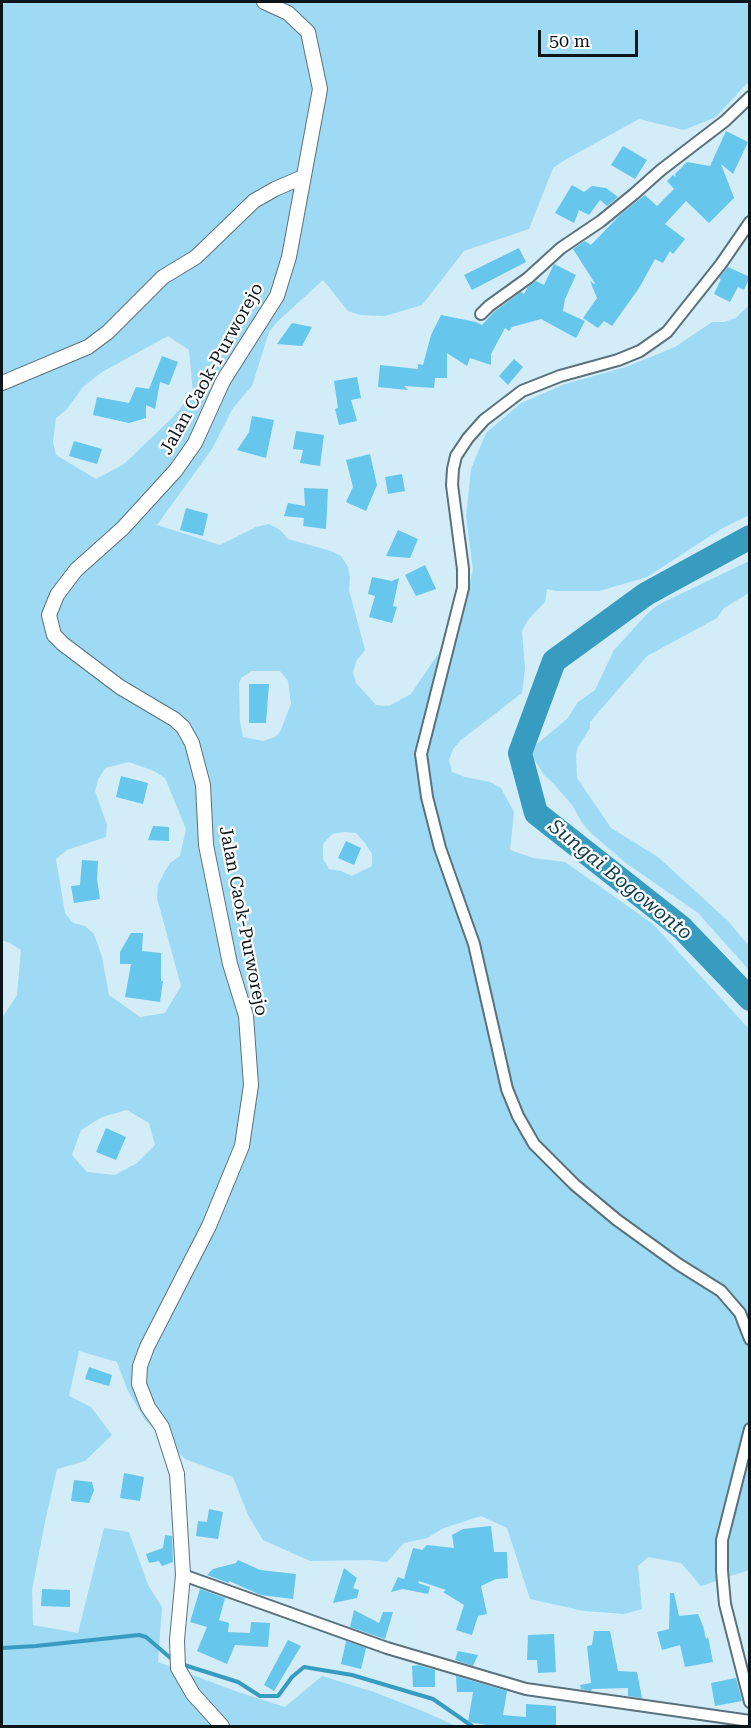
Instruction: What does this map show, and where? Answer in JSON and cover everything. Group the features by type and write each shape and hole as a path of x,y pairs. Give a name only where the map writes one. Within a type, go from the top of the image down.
{"street":[{"name":"Jalan Caok-Purworejo","path":"222,1726 193,1694 178,1668 177,1640 183,1575 177,1474 162,1427 148,1407 139,1384 140,1366 147,1347 209,1226 242,1146 250,1085 246,1016 230,964 208,855 203,785 192,742 183,727 174,719 120,687 63,644 54,635 49,615 57,595 76,570 123,528 176,470 195,442 223,381 277,296 289,257 320,89 308,32 288,13 264,2"},
{"path":"481,314 528,278 561,248 610,214 661,170 725,121 750,97"},
{"path":"2,383 88,347 108,332 163,277 196,257 254,201 303,177"},
{"path":"750,222 721,264 667,332 640,351 618,360 560,376 522,391 484,420 456,456 452,484 463,569 463,588 421,754 427,797 440,848 474,944 507,1089 518,1116 534,1144 575,1185 617,1220 678,1264 721,1291 740,1313 750,1339"},
{"path":"750,1429 722,1540 725,1604 750,1702"},
{"path":"183,1575 387,1648 526,1689 750,1721"}],"shaded area":[{"path":"2,2 749,2 749,81 716,117 684,130 639,119 563,161 553,168 529,229 464,251 422,305 385,316 360,315 348,311 323,280 269,332 252,386 233,408 212,449 157,525 220,545 256,527 269,524 280,530 288,539 341,556 348,567 349,590 365,650 357,660 353,672 356,683 376,705 389,706 411,694 459,623 473,570 466,516 471,469 486,433 521,403 565,384 626,367 675,347 712,322 724,322 736,318 749,305 749,515 721,529 647,577 599,591 547,589 545,602 528,620 522,631 525,668 522,693 461,740 453,749 449,760 452,772 490,782 501,788 514,812 510,850 533,858 565,862 653,924 749,1029 749,1570 701,1586 681,1563 648,1557 638,1566 642,1609 624,1614 584,1611 530,1599 507,1528 481,1516 444,1528 427,1538 404,1543 387,1562 310,1561 263,1540 248,1515 233,1477 185,1459 145,1420 128,1391 117,1362 79,1351 69,1396 91,1407 112,1435 85,1461 57,1469 32,1590 33,1625 78,1633 104,1528 129,1532 148,1585 162,1607 158,1662 285,1707 322,1676 374,1692 456,1726 2,1726 2,1018 17,995 21,950 2,940","holes":["168,336 189,350 193,393 171,419 124,464 96,479 56,455 53,442 56,418 66,410 83,387 102,372","252,671 280,671 288,681 291,704 280,732 275,737 263,741 243,737 240,722 239,684 241,678","129,762 154,771 165,778 186,829 180,856 170,863 158,885 157,898 181,986 165,1013 140,1017 109,995 102,957 94,934 85,926 73,923 65,913 56,859 67,850 106,837 107,825 95,791 105,768","356,833 372,854 372,866 352,876 329,869 323,859 323,844 332,834","127,1110 149,1123 155,1145 137,1163 115,1175 87,1172 72,1155 81,1130 102,1117"]},
{"path":"749,561 749,593 724,608 717,618 647,656 590,722 590,728 576,754 577,778 611,828 658,857 728,921 749,946 749,970 698,913 626,863 591,833 572,805 544,775 531,754 532,748 567,719 578,702 595,690 614,650 648,613 658,605"}],"building":[{"path":"726,131 748,142 733,174 721,164 734,198 709,223 686,201 665,224 685,239 673,254 670,251 663,263 655,259 639,288 612,326 604,321 598,328 583,318 597,298 590,281 596,285 573,249 585,241 591,245 620,215 645,195 657,206 674,189 667,181 673,175 676,177 675,174 687,162 710,166"},
{"path":"623,146 647,160 635,179 611,165"},
{"path":"572,185 584,192 592,186 606,188 618,197 607,206 600,200 589,215 579,210 574,223 555,213"},
{"path":"519,248 526,262 472,290 464,275"},
{"path":"554,264 576,275 565,299 563,311 585,321 576,338 541,319 512,327 509,331 505,328 491,354 491,365 470,358 467,366 447,353 447,378 435,378 434,388 404,386 408,390 378,387 380,365 418,369 418,364 423,365 431,335 441,315 482,325 494,312 521,292 524,294 528,287 536,281 544,285"},
{"path":"728,267 750,277 744,290 738,287 730,302 714,294 721,279 719,278"},
{"path":"292,323 312,327 302,346 277,344"},
{"path":"162,356 178,362 169,385 160,382 155,409 146,405 146,418 129,423 93,415 97,397 129,403 136,387 149,389"},
{"path":"514,359 523,367 508,385 499,376"},
{"path":"357,377 361,398 351,400 357,421 339,425 335,409 338,408 334,381"},
{"path":"252,416 274,420 266,458 237,450 249,432"},
{"path":"296,431 324,435 320,466 300,463 303,450 293,449"},
{"path":"74,441 102,449 97,464 69,456"},
{"path":"370,454 377,485 366,511 346,502 353,487 346,460"},
{"path":"402,474 405,491 388,494 385,477"},
{"path":"304,488 328,489 326,529 303,526 304,518 284,516 288,503 305,506"},
{"path":"186,508 208,514 203,536 180,530"},
{"path":"398,530 418,539 410,558 386,556"},
{"path":"425,565 436,589 416,596 405,575"},
{"path":"372,577 392,581 399,578 393,606 397,607 392,623 369,617 375,596 368,594"},
{"path":"249,684 269,684 266,723 249,723"},
{"path":"121,776 148,783 143,804 116,797"},
{"path":"153,826 169,827 169,841 148,840"},
{"path":"346,841 361,848 354,865 338,858"},
{"path":"82,860 98,861 97,879 100,899 74,903 71,886 80,885"},
{"path":"131,933 143,933 142,951 161,953 161,981 163,981 160,1002 125,997 131,964 120,964 120,952"},
{"path":"106,1128 126,1137 116,1160 96,1152"},
{"path":"89,1367 112,1375 109,1386 85,1379"},
{"path":"124,1473 144,1477 140,1501 120,1498"},
{"path":"74,1480 92,1482 94,1490 89,1503 71,1501"},
{"path":"209,1509 223,1512 218,1539 196,1536 198,1521 207,1522"},
{"path":"491,1526 494,1552 507,1552 508,1578 496,1579 481,1586 487,1614 478,1616 472,1635 456,1630 464,1605 443,1592 446,1590 419,1581 418,1583 430,1587 428,1594 403,1589 391,1592 398,1577 404,1579 413,1548 422,1550 427,1545 454,1548 452,1535 463,1529"},
{"path":"165,1535 172,1536 173,1562 162,1566 159,1561 149,1563 146,1554 163,1548"},
{"path":"238,1560 260,1570 296,1574 293,1599 261,1595 229,1581 229,1583 207,1575 213,1569 236,1563"},
{"path":"344,1568 357,1578 353,1588 359,1590 357,1598 333,1603"},
{"path":"42,1589 70,1590 70,1607 41,1606"},
{"path":"200,1589 225,1598 219,1620 229,1623 228,1632 250,1633 251,1622 270,1623 268,1647 235,1645 227,1664 197,1651 207,1627 190,1622"},
{"path":"670,1593 674,1593 679,1616 698,1614 706,1639 708,1637 713,1662 685,1667 680,1645 662,1650 657,1632 669,1629"},
{"path":"354,1610 379,1623 383,1612 393,1612 385,1639 350,1627"},
{"path":"594,1631 610,1631 618,1671 637,1672 642,1698 628,1696 628,1688 592,1689 591,1691 581,1689 580,1685 591,1683 587,1646 592,1645"},
{"path":"554,1634 556,1672 538,1673 537,1660 527,1660 528,1635"},
{"path":"288,1640 301,1646 274,1691 264,1685"},
{"path":"346,1641 366,1648 361,1669 341,1664"},
{"path":"458,1651 478,1655 473,1666 455,1660"},
{"path":"418,1665 435,1670 435,1687 413,1687 412,1666"},
{"path":"456,1676 507,1691 503,1715 526,1717 526,1704 556,1706 556,1726 494,1726 468,1722 473,1692 457,1692"},
{"path":"736,1678 742,1701 715,1706 711,1683"}],"waterway":[{"name":"Sungai Bogowonto","path":"750,537 646,594 554,661 520,753 536,813 682,928 750,999"},
{"path":"2,1648 139,1635 146,1637 174,1661"},
{"path":"181,1664 238,1682 260,1696 278,1696 292,1677 304,1667 352,1675 433,1699 472,1726"}]}
